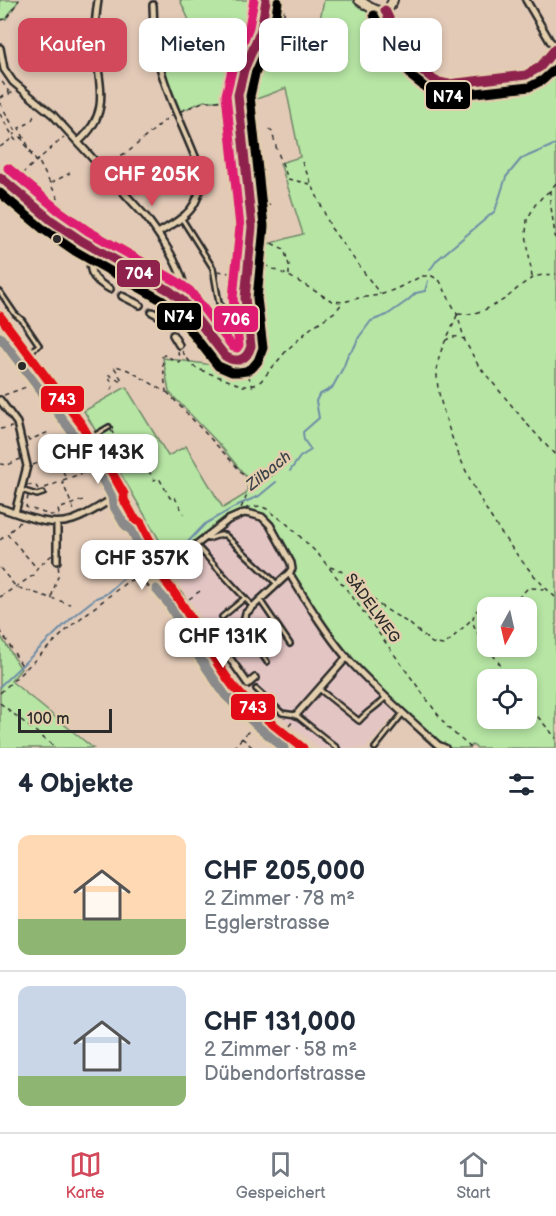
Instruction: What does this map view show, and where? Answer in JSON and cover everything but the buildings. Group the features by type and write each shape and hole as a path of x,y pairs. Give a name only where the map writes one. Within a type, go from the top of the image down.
{"main road":[{"path":"0,177 51,220 95,249 164,287 183,301 225,356 230,360 242,360 250,353 251,346 245,300 252,227 238,95 244,70 261,30 266,0"},
{"path":"358,0 379,11 385,10 393,0"},
{"path":"0,316 90,438 105,466 106,474 134,518 141,523 164,566 168,575 161,583 153,583 149,580 150,553 135,525 134,518"},
{"path":"148,569 154,563 164,566"},
{"path":"165,581 178,596 209,651 234,687 263,716 303,748"}],"street":[{"path":"97,18 98,0"},
{"path":"385,10 394,29 422,70 431,79 448,84 517,77 531,74 541,66 556,47 550,41 526,0"},
{"path":"153,5 157,56 201,172 201,184 193,208 182,219 159,233"},
{"path":"0,48 2,63 8,76 53,115 159,233 186,288 183,301"},
{"path":"78,142 91,129 96,120 101,102 98,72"},
{"path":"95,249 90,261 91,271 94,278 110,290"},
{"path":"122,296 140,306"},
{"path":"152,312 162,317 166,323"},
{"path":"173,334 179,345"},
{"path":"0,398 17,423 27,466 15,510"},
{"path":"0,508 15,510 44,521 57,523 81,517 121,498"},
{"path":"164,566 239,514 251,514 262,518 270,525 292,568 246,613 244,621 219,643 248,684 255,678"},
{"path":"57,523 57,561"},
{"path":"289,573 313,612 347,657 403,713 438,745 445,748"},
{"path":"296,715 347,657"}],"lane":[{"path":"279,0 281,13"},
{"path":"182,219 214,270 219,303 225,310"},
{"path":"0,292 39,345 28,354"},
{"path":"90,438 109,427"},
{"path":"22,487 37,495 43,493"},
{"path":"206,538 225,535 277,585"},
{"path":"196,545 253,607"},
{"path":"222,617 245,598"},
{"path":"260,600 290,644"},
{"path":"244,621 248,633 267,662"},
{"path":"256,689 282,713 296,715 337,748"},
{"path":"319,689 358,721 368,711 377,708 387,697"},
{"path":"375,748 403,713"}],"path":[{"path":"0,20 6,19 19,0"},
{"path":"0,98 9,92 2,80 8,76"},
{"path":"0,98 20,88"},
{"path":"99,166 128,152 171,115 204,101 218,101 231,95"},
{"path":"0,103 17,133 13,137"},
{"path":"0,113 15,140 21,136 33,156"},
{"path":"34,116 31,122 19,128 66,214"},
{"path":"268,129 272,132 288,179 311,184"},
{"path":"15,180 69,132"},
{"path":"0,147 21,133"},
{"path":"302,162 332,228 380,295"},
{"path":"50,183 70,173"},
{"path":"532,278 526,232 527,220 535,205 550,192 556,183"},
{"path":"550,192 551,216 556,242"},
{"path":"270,204 264,207 266,235 271,243 284,249 289,265 289,276"},
{"path":"249,264 267,266 332,301 343,302 380,295 422,276 432,276 440,281 457,314 465,341 478,365 556,456"},
{"path":"214,270 247,277"},
{"path":"457,314 464,315 480,311 499,302 532,278 556,274"},
{"path":"166,392 162,357 164,355 180,362 178,352 180,350 198,369 243,386 252,386 261,381 287,350 311,328 336,311 343,302"},
{"path":"457,314 444,341 438,366 438,388 457,453 505,537 556,598"},
{"path":"444,341 458,337 465,341"},
{"path":"242,360 252,386"},
{"path":"111,390 113,386 108,374 119,382 122,380 114,367 116,366 128,370 166,392 236,466 246,479 249,491"},
{"path":"0,398 29,386"},
{"path":"10,423 15,436 22,435 29,440 49,432"},
{"path":"0,429 13,427"},
{"path":"109,427 124,452 129,450 141,468 146,466 154,480 159,478 170,498 174,496 184,514"},
{"path":"57,455 66,479"},
{"path":"0,464 8,465 21,459"},
{"path":"27,466 43,461"},
{"path":"22,487 36,486 39,490 92,470 90,467 96,465"},
{"path":"242,506 249,491 278,471"},
{"path":"62,481 75,513"},
{"path":"28,492 26,507 50,514 59,514"},
{"path":"15,510 61,517 58,509 86,499"},
{"name":"SÄDELWEG","path":"241,509 260,506 276,514 303,537 329,566 447,727 471,748"},
{"path":"0,540 21,522"},
{"path":"7,534 37,568"},
{"path":"136,550 141,557 140,564"},
{"path":"0,597 34,575 37,568 51,555 57,554"},
{"path":"51,598 58,573 57,561"},
{"path":"329,566 341,571 382,607 410,624 437,645 447,643 481,608 514,602 527,589 547,589"},
{"path":"0,568 16,587 70,604"},
{"path":"0,693 72,625 127,582 148,569"},
{"path":"189,600 200,591"},
{"path":"208,633 221,622 222,617"},
{"path":"473,618 477,632 503,669"},
{"path":"0,630 24,670"},
{"path":"0,703 56,748"},
{"path":"289,726 296,715"},
{"path":"233,748 263,716"},
{"path":"537,716 556,738"},
{"path":"242,738 253,748"}],"shaded area":[{"path":"239,514 262,517 399,710 365,748 320,748 262,700 228,657 172,569 194,547"}],"green space":[{"path":"0,0 19,0 6,19 0,20"},
{"path":"180,0 266,0 264,18 259,18 259,72 348,72 348,18 320,18 324,0 358,0 385,10 390,18 360,18 360,72 425,72 440,83 531,74 556,48 556,748 477,748 472,745 470,748 445,748 438,745 347,657 289,573 292,569 270,525 262,517 239,514 172,565 164,553 164,548 84,411 126,387 168,456 186,446 223,508 246,494 249,480 219,444 169,392 163,358 234,368 253,361 257,247 303,234 280,163 300,157 286,88 238,106 238,95 231,95 218,101 204,101 177,113 164,72 247,72 247,18 188,18"},
{"path":"0,635 21,669 11,681 93,748 0,748"}],"waterway":[{"name":"Zilbach","path":"430,270 437,260 495,211 506,177 521,159 556,144"},
{"name":"Zilbach","path":"290,471 300,457 311,450 304,440 303,432 319,418 316,401 319,395 332,388 359,337 371,321 387,315 416,293 425,291 428,281"},
{"name":"Zilbach","path":"168,553 184,546 205,524 259,496 276,482"},
{"name":"Zilbach","path":"0,686 78,612 134,572"}],"tunnel":[{"path":"110,289 122,296"},
{"path":"140,305 152,312"},
{"path":"166,323 173,335"}],"transit line":[{"name":"706","path":"8,168 58,210 88,231 190,291 233,347 237,348 239,345 233,298 240,227 226,95 233,66 249,27 254,0"},
{"name":"704","path":"0,177 51,220 82,241 170,291 183,301 225,356 234,360 241,359 247,355 251,346 245,298 252,227 238,95 244,70 261,30 266,0"},
{"name":"N74","path":"0,193 43,229 75,251 163,301 174,310 218,366 232,372 246,371 253,367 263,348 257,298 264,226 250,96 255,74 273,33 278,2"},
{"name":"704","path":"385,10 394,29 407,44 422,70 435,81 448,84 526,75 540,67 556,48"},
{"name":"N74","path":"374,15 384,35 397,51 412,77 431,92 449,96 529,87 543,80 556,68"},
{"name":"743","path":"0,316 82,425 124,494 124,500 134,518 141,523 161,563"},
{"path":"0,337 72,432 109,491 113,505 124,524 132,531 150,568"},
{"name":"743","path":"165,581 175,593 233,686 258,711 303,748"},
{"path":"156,589 168,603 199,657 225,695 284,748"}]}
